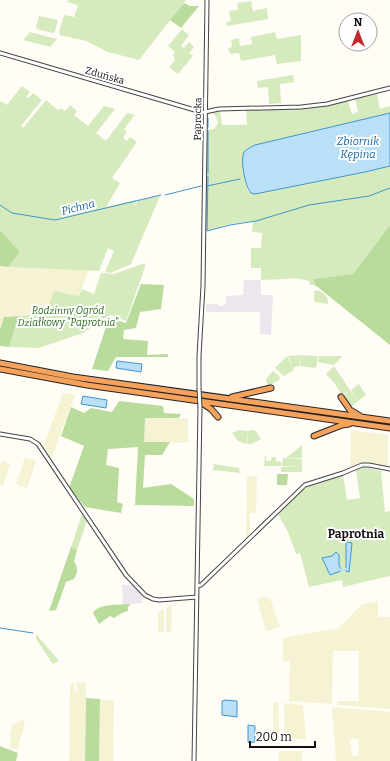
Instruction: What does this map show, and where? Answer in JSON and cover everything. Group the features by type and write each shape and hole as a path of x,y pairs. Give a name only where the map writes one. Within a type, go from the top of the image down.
{"highway":[{"path":"0,363 64,376 390,421"},
{"path":"0,370 62,382 390,428"},
{"path":"222,398 239,396 271,388"},
{"path":"341,397 350,410 362,417"},
{"path":"194,400 208,406 218,417"},
{"path":"314,436 342,425 364,424"}],"street":[{"name":"Paprocka","path":"194,761 200,459 199,368 204,238 207,0"},
{"name":"Zduńska","path":"0,53 205,113 223,109 296,107 327,104 390,88"},
{"path":"0,434 30,439 38,444 120,567 145,595 159,600 197,597"},
{"path":"197,586 201,585 305,485 343,473 362,465 390,469"}],"shaded area":[{"path":"0,266 89,269 79,296 46,314 4,317 0,329"},
{"path":"244,280 261,280 261,295 273,295 271,335 260,334 260,312 206,312 206,304 218,304 218,306 223,306 226,304 226,296 243,295"},
{"path":"63,393 75,395 51,459 45,450 44,445"},
{"path":"144,417 188,419 188,443 144,442"},
{"path":"351,430 388,435 388,467 364,462 350,468"},
{"path":"25,457 36,461 27,488 16,484"},
{"path":"2,461 10,464 3,486 0,485 0,466"},
{"path":"247,476 257,476 256,513 250,513 250,535 246,539"},
{"path":"122,585 132,585 142,594 142,603 123,605"},
{"path":"263,597 270,598 280,627 266,631 257,599"},
{"path":"378,601 378,617 390,617 390,709 337,705 337,701 359,701 359,651 333,651 332,704 289,701 290,661 283,661 283,638 339,628 362,604"},
{"path":"172,603 171,632 166,632 166,608"},
{"path":"164,608 164,632 158,632 158,612"},
{"path":"74,682 74,691 77,691 77,683 86,682 85,761 69,761 70,686"},
{"path":"100,699 114,701 113,761 99,761"},
{"path":"273,702 278,703 279,737 273,737"},
{"path":"284,703 303,705 306,739 285,739"},
{"path":"332,707 390,712 390,761 336,761","holes":["350,739 358,739 359,756 352,756"]},
{"path":"24,719 18,750 10,748 11,738 9,737 12,725"},
{"path":"279,751 302,751 302,761 279,761"}],"green space":[{"path":"68,0 186,0 139,60 108,52 86,41 60,35 59,32 64,15 74,17 78,5 67,2"},
{"path":"251,1 253,11 267,8 268,19 227,26 226,22 231,21 229,11 238,10 237,3"},
{"path":"184,3 190,6 199,6 181,28 170,20"},
{"path":"39,16 58,20 53,33 37,29 36,27"},
{"path":"182,29 189,35 181,46 184,48 189,42 194,47 189,53 193,56 178,74 169,67 175,60 173,55 175,52 168,46"},
{"path":"30,32 57,39 50,47 23,40"},
{"path":"275,32 277,39 301,35 301,61 277,64 275,55 241,61 239,53 230,54 228,48 232,47 231,40 239,38 240,46 252,44 251,37"},
{"path":"293,75 294,82 280,84 281,103 269,104 268,87 258,88 257,81"},
{"path":"22,86 30,92 26,97 29,98 33,93 42,100 21,126 23,128 46,100 58,110 61,108 65,111 70,105 77,111 74,115 88,126 104,106 115,109 96,133 106,141 127,113 135,115 124,129 127,132 123,138 127,141 130,137 137,142 112,178 120,183 106,207 136,200 134,207 138,200 160,196 131,264 110,273 105,272 114,251 108,248 99,271 8,267 20,252 0,230 0,103 1,101 7,105"},
{"path":"377,94 380,109 390,106 390,113 255,145 243,156 244,178 248,191 255,194 390,166 390,225 353,274 314,279 315,285 310,285 309,281 298,278 261,280 261,268 251,268 251,248 261,248 262,233 252,232 253,221 231,224 206,231 207,130 214,129 218,123 216,116 210,112 220,111 222,125 247,125 246,110 310,107 348,101 352,114 358,112 355,99"},
{"path":"390,225 390,345 315,285 313,279 353,274"},
{"path":"0,230 20,252 8,267 0,266"},
{"name":"Rodzinny Ogród Działkowy \"Paprotnia\"","path":"145,263 145,267 126,321 110,315 83,333 39,348 9,347 19,316 46,314 54,291 79,296 82,289 94,294 101,273 114,274"},
{"path":"141,284 164,285 161,309 140,312 136,328 124,330 123,339 148,341 147,355 168,354 168,357 116,357 108,371 92,369 109,318 126,323"},
{"path":"317,290 325,295 328,304 314,302 314,291"},
{"path":"19,316 9,347 0,346 0,329 4,317"},
{"path":"301,355 318,356 316,368 300,366"},
{"path":"301,355 299,366 293,368 288,356"},
{"path":"287,356 294,370 284,376 275,368"},
{"path":"319,356 342,357 334,365 318,362"},
{"path":"334,366 342,378 335,384 326,374"},
{"path":"273,371 279,376 280,379 268,387 266,379"},
{"path":"342,378 350,390 342,395 335,384"},
{"path":"359,384 366,395 358,401 351,390"},
{"path":"350,390 358,401 351,407 342,396"},
{"path":"119,401 163,406 164,413 181,414 179,418 145,418 144,442 170,442 162,455 145,455 143,488 171,484 194,499 194,506 135,505 138,447 108,449 106,465 119,468 117,502 123,504 121,513 85,507 69,488 84,446 61,436 71,407 84,413 91,408 112,412"},
{"path":"239,430 248,431 246,444 238,441 232,433"},
{"path":"248,431 256,431 261,439 252,444 247,444"},
{"path":"302,445 302,458 287,458 287,457"},
{"path":"265,456 266,461 271,461 272,457 276,457 276,461 281,462 281,466 264,466"},
{"path":"283,458 302,459 302,466 282,466"},
{"path":"214,464 239,468 240,473 213,470"},
{"path":"302,466 302,472 281,472 281,467"},
{"path":"364,467 381,471 385,512 390,511 390,576 343,587 342,580 309,587 300,553 296,554 288,532 278,514 302,491 310,486 343,475 347,500 360,498 356,469"},
{"path":"277,474 288,474 287,485 277,485"},
{"path":"82,514 87,521 77,550 71,547"},
{"path":"71,547 77,550 74,561 77,568 76,574 74,579 66,582 56,610 49,611"},
{"path":"131,604 128,607 128,611 114,618 110,616 99,624 93,613 105,606"},
{"path":"36,634 59,661 53,664 36,639"},
{"path":"86,698 100,699 99,761 85,761"},
{"path":"0,746 18,753 16,761 0,761"}],"water":[{"name":"Zbiornik Kępina","path":"390,113 390,166 255,194 251,193 249,190 245,180 243,156 244,152 251,147"},
{"path":"117,361 142,364 141,372 116,368"},
{"path":"83,396 107,400 106,408 81,404"},
{"path":"346,542 352,543 349,572 346,571"},
{"path":"336,552 339,555 341,571 330,575 322,558 332,556"},
{"path":"222,701 237,701 237,717 222,715"},
{"path":"248,725 255,726 255,742 248,742"}],"waterway":[{"path":"208,118 208,127"},
{"path":"208,131 208,173"},
{"path":"208,176 207,231 230,225 256,221 309,205 369,196 390,188"},
{"path":"207,186 240,179"},
{"name":"Pichna","path":"165,195 201,186"},
{"name":"Pichna","path":"0,205 12,213 55,220 161,195"},
{"path":"340,570 346,569"},
{"path":"0,628 33,633"}],"district":[{"name":"Paprotnia","path":"356,534"}]}
